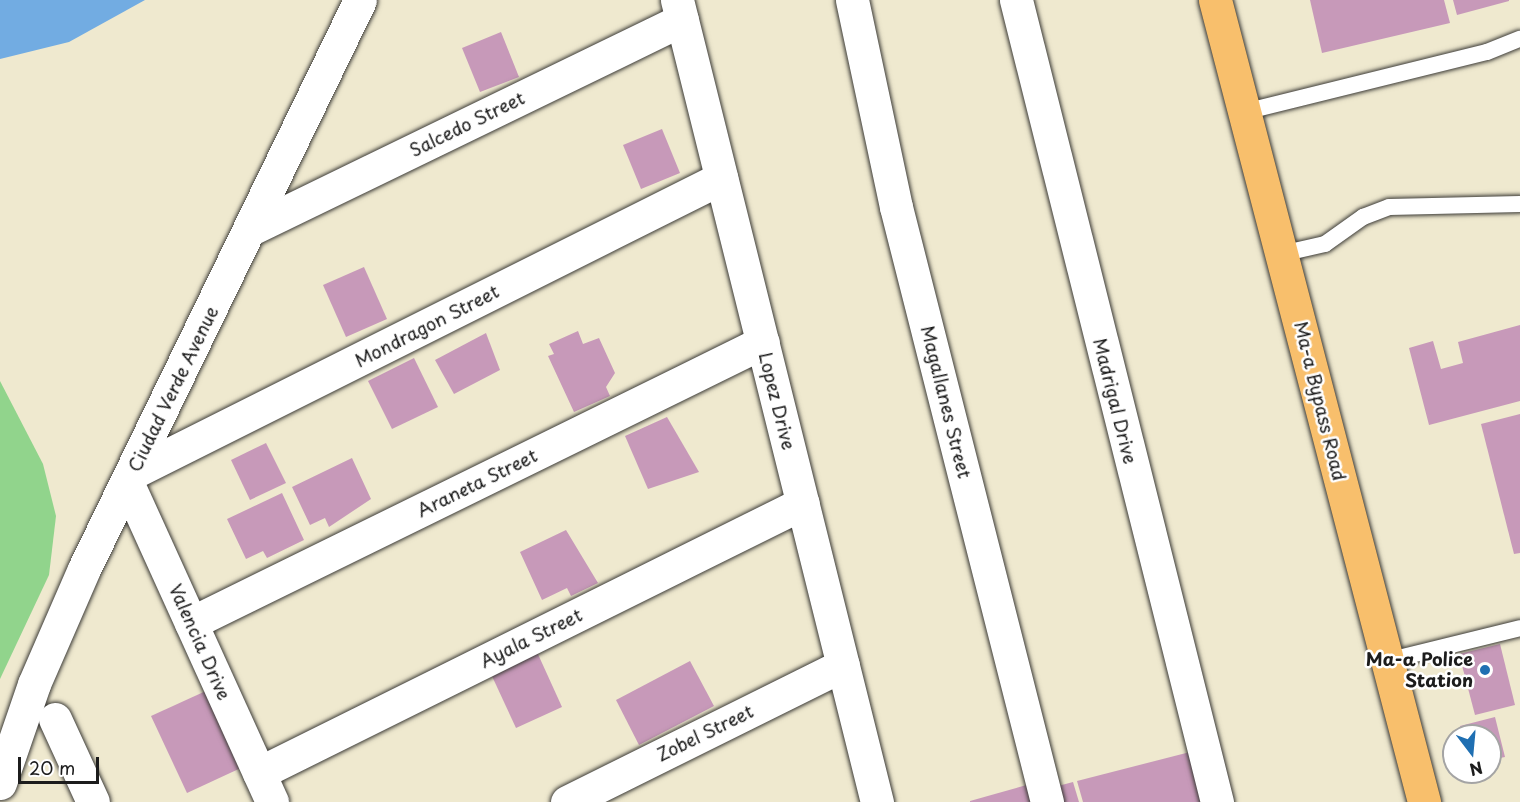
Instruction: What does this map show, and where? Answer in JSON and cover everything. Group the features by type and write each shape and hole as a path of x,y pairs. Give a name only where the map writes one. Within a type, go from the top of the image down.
{"main road":[{"name":"Ma-a Bypass Road","path":"1215,0 1424,802"}],"street":[{"name":"Ciudad Verde Avenue","path":"0,783 34,684 130,478 360,0"},
{"name":"Magallanes Street","path":"852,0 896,207 1047,802"},
{"name":"Madrigal Drive","path":"1016,0 1216,802"},
{"name":"Salcedo Street","path":"251,229 680,10"},
{"name":"Lopez Drive","path":"680,10 878,802"},
{"name":"Mondragon Street","path":"130,478 722,178"},
{"name":"Araneta Street","path":"191,623 763,342"},
{"name":"Valencia Drive","path":"130,478 191,623 272,802"},
{"name":"Ayala Street","path":"259,773 803,503"},
{"name":"Zobel Street","path":"567,802 843,665"},
{"path":"55,719 93,802"}],"lane":[{"path":"1244,112 1487,52 1520,39"},
{"path":"1281,254 1325,244 1363,217 1389,207 1520,204"},
{"path":"1386,661 1520,628"}],"green space":[{"path":"0,381 43,464 56,516 49,575 0,679"}],"water":[{"path":"0,0 145,0 69,42 0,59"}],"building":[{"path":"1310,0 1444,0 1450,23 1322,53"},
{"path":"1453,0 1509,0 1509,1 1457,15"},
{"path":"501,32 519,77 480,92 462,48"},
{"path":"662,129 680,173 641,189 623,145"},
{"path":"364,267 387,319 346,337 323,285"},
{"path":"1520,325 1520,401 1429,425 1409,348 1433,341 1441,369 1463,363 1458,342"},
{"path":"578,331 583,344 599,338 615,373 606,387 610,396 574,412 548,356 554,354 549,344"},
{"path":"486,333 500,370 454,394 435,360"},
{"path":"414,358 438,407 392,429 368,381"},
{"path":"1520,414 1520,553 1514,554 1481,424"},
{"path":"667,417 699,472 648,489 625,436"},
{"path":"266,443 286,483 250,500 231,460"},
{"path":"352,458 371,499 329,527 325,518 310,525 292,487"},
{"path":"282,493 304,540 267,558 263,551 246,559 227,519"},
{"path":"566,530 598,583 571,596 567,588 542,600 520,552"},
{"name":"Ma-a Police Station","path":"1500,644 1515,705 1475,715 1459,654"},
{"path":"537,652 562,707 516,728 491,674"},
{"path":"690,661 714,706 639,745 616,700"},
{"path":"208,690 243,767 187,793 151,716"},
{"path":"1495,717 1497,724 1468,724"},
{"path":"1190,752 1202,802 1083,802 1077,781"},
{"path":"1073,782 1079,802 1062,802 1058,786"},
{"path":"1030,784 1035,802 970,802 970,801"}],"place":[{"name":"Ma-a Police Station","path":"1485,670"}]}
